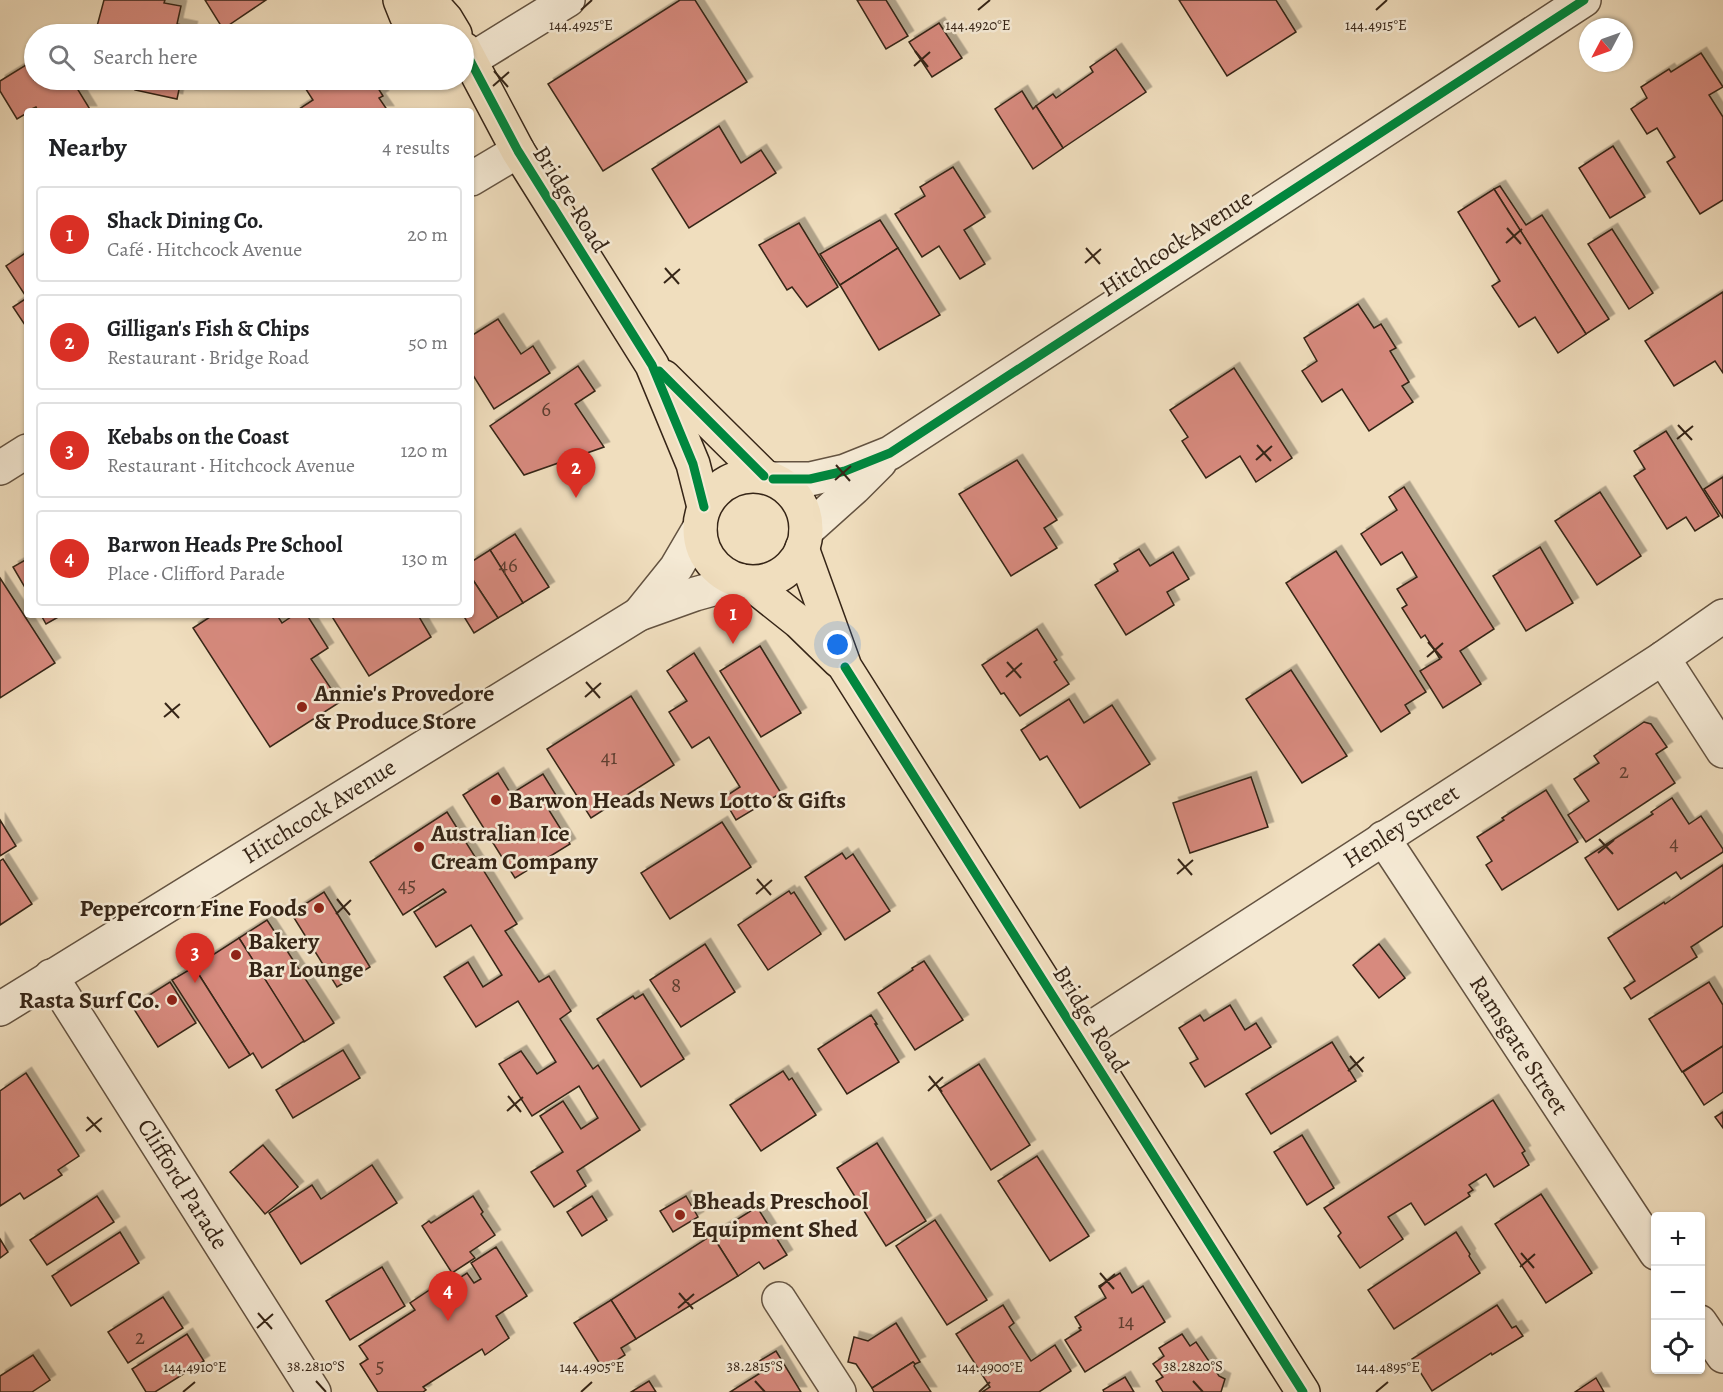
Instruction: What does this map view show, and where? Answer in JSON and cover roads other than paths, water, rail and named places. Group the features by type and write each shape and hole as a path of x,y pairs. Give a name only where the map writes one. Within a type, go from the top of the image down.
{"main road":[{"path":"400,0 412,24"},
{"name":"Bridge Road","path":"429,0 448,24"},
{"name":"Bridge Road","path":"474,78 652,365 693,464 702,517"},
{"name":"Bridge Road","path":"652,365 769,478"},
{"path":"746,476 769,478 787,487 798,500 804,514 804,540 794,562 782,574 767,580 746,582 725,574 711,562 702,545 702,517 714,492 729,481 746,476"},
{"name":"Bridge Road","path":"804,540 825,614 845,667 1303,1392"},
{"name":"Bridge Road","path":"746,582 799,622 845,667"}],"street":[{"path":"474,49 568,0"},
{"name":"Hitchcock Avenue","path":"804,540 890,453 1584,0"},
{"path":"474,177 518,151"},
{"path":"0,468 24,453"},
{"name":"Hitchcock Avenue","path":"769,478 810,479 845,471 890,453"},
{"name":"Hitchcock Avenue","path":"639,614 676,568 702,517"},
{"name":"Hitchcock Avenue","path":"0,1009 639,614 694,594 746,582"},
{"name":"Henley Street","path":"1078,1036 1663,658 1723,616"},
{"path":"1663,658 1723,751"},
{"name":"Ramsgate Street","path":"1383,838 1651,1245"},
{"name":"Clifford Parade","path":"51,976 314,1392"},
{"path":"779,1299 838,1392"},
{"path":"1705,1328 1723,1356"}],"place":[{"name":"Gilligan's Fish & Chips","path":"576,498"},
{"name":"Shack Dining Co.","path":"733,644"},
{"name":"Annie's Provedore & Produce Store","path":"302,707"},
{"name":"Barwon Heads News Lotto & Gifts","path":"496,800"},
{"name":"Australian Ice Cream Company","path":"419,847"},
{"name":"Peppercorn Fine Foods","path":"319,908"},
{"name":"Bakery Bar Lounge","path":"236,955"},
{"name":"Kebabs on the Coast","path":"195,983"},
{"name":"Rasta Surf Co.","path":"172,1000"},
{"name":"Bheads Preschool Equipment Shed","path":"680,1215"},
{"name":"Barwon Heads Pre School","path":"448,1321"}]}
